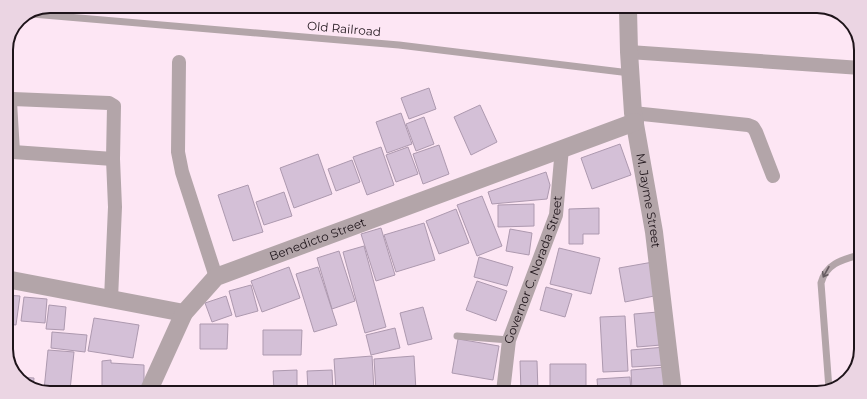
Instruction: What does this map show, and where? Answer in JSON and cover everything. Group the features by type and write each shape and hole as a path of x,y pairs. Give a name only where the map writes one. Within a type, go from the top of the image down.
{"street":[{"name":"M. Jayme Street","path":"628,13 628,52 634,118 654,232 673,386"},
{"path":"628,52 854,68"},
{"path":"180,62 178,152 182,172 216,277"},
{"path":"13,99 109,103 114,106 113,159 116,207 111,299"},
{"path":"634,118 748,125 753,127 772,176"},
{"name":"Benedicto Street","path":"151,386 184,313 216,277 562,148 634,118"},
{"name":"Governor C. Norada Street","path":"504,386 509,340 556,215 562,148"},
{"path":"13,152 113,159"},
{"path":"13,280 184,313"}],"lane":[{"name":"Old Railroad","path":"40,15 399,45 630,73"},
{"path":"829,384 821,283 823,275 829,266 854,256"},
{"path":"457,336 509,340"}],"building":[{"path":"429,88 436,109 409,119 401,98"},
{"path":"480,105 497,142 471,155 454,117"},
{"path":"401,113 412,144 387,153 376,122"},
{"path":"424,117 434,144 416,151 406,124"},
{"path":"620,144 631,175 592,189 581,158"},
{"path":"439,145 449,174 423,184 413,154"},
{"path":"381,147 394,185 367,195 353,157"},
{"path":"408,147 418,174 396,182 386,155"},
{"path":"318,154 332,194 294,208 280,168"},
{"path":"352,160 360,182 336,191 328,169"},
{"path":"546,172 550,185 547,199 492,204 488,192"},
{"path":"248,185 263,232 233,241 218,195"},
{"path":"284,192 292,216 264,225 256,202"},
{"path":"482,196 502,246 477,256 457,205"},
{"path":"534,204 534,226 498,227 498,205"},
{"path":"599,208 599,234 583,234 583,244 569,244 569,209"},
{"path":"456,209 469,243 439,254 426,221"},
{"path":"424,223 435,260 396,272 384,235"},
{"path":"381,228 395,275 376,281 361,234"},
{"path":"510,229 532,233 529,255 506,251"},
{"path":"364,246 386,327 365,333 343,252"},
{"path":"559,248 600,258 591,294 550,284"},
{"path":"339,251 355,301 332,309 317,258"},
{"path":"479,257 513,267 507,286 474,277"},
{"path":"653,262 659,295 625,302 619,268"},
{"path":"289,267 300,298 262,312 251,281"},
{"path":"318,267 337,325 314,332 296,274"},
{"path":"477,281 507,291 496,321 466,310"},
{"path":"251,285 258,311 236,317 229,291"},
{"path":"546,287 572,294 565,317 540,310"},
{"path":"13,296 20,296 16,325 13,325"},
{"path":"226,296 232,315 212,322 205,303"},
{"path":"24,297 47,299 45,323 21,321"},
{"path":"49,305 66,307 64,330 46,329"},
{"path":"423,307 432,339 408,345 400,313"},
{"path":"658,312 661,345 637,347 634,314"},
{"path":"625,316 628,371 603,372 600,317"},
{"path":"94,318 139,325 133,358 88,351"},
{"path":"200,324 228,324 227,349 200,349"},
{"path":"395,328 400,348 371,355 366,335"},
{"path":"263,330 302,330 301,355 263,355"},
{"path":"52,332 87,335 85,352 51,348"},
{"path":"458,339 499,346 493,380 452,373"},
{"path":"665,347 666,365 632,367 631,350"},
{"path":"48,350 74,352 70,386 44,385"},
{"path":"372,356 374,386 336,386 334,359"},
{"path":"414,356 416,386 376,386 374,359"},
{"path":"111,360 111,363 144,365 144,386 102,386 102,361"},
{"path":"520,361 537,361 538,386 521,386"},
{"path":"550,364 586,364 586,386 550,386"},
{"path":"665,367 667,386 632,386 631,370"},
{"path":"297,370 297,386 274,386 273,371"},
{"path":"332,370 333,386 308,386 307,371"},
{"path":"630,377 631,386 598,386 597,379"},
{"path":"28,378 34,378 34,382"}]}
